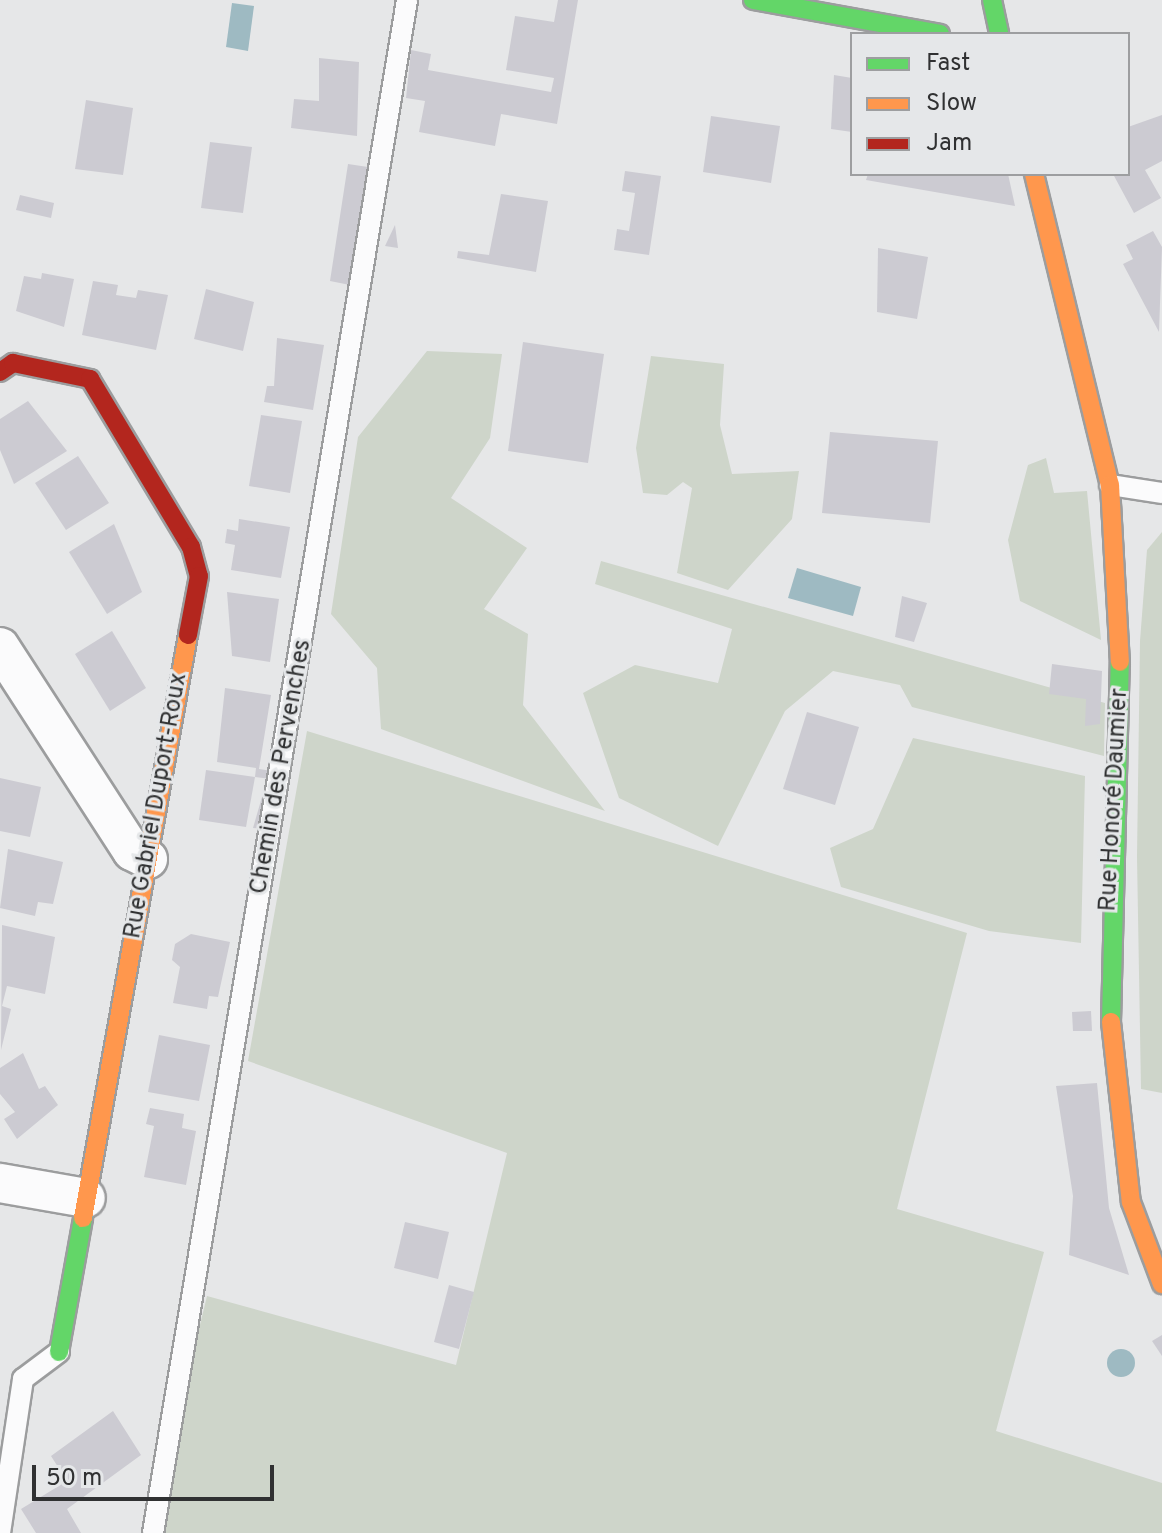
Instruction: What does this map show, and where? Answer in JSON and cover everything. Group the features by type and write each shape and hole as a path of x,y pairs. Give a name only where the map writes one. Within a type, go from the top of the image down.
{"street":[{"path":"753,0 929,32"},
{"path":"992,0 999,32"},
{"name":"Rue Honoré Daumier","path":"1034,176 1110,485 1124,725 1108,928 1112,1057 1131,1202 1162,1284"},
{"name":"Rue Gabriel Duport-Roux","path":"0,372 13,363 90,379 191,547 199,576 59,1352"},
{"path":"0,647 132,851 148,859"},
{"path":"0,1183 86,1198"}],"lane":[{"name":"Chemin des Pervenches","path":"153,1533 407,0"},
{"path":"1110,485 1162,493"},
{"path":"0,1533 23,1379 59,1352"}],"shaded area":[{"path":"427,351 502,354 490,438 451,498 527,548 484,609 528,634 523,705 605,811 381,729 377,668 331,614 358,437"},
{"path":"651,356 724,364 720,425 732,474 799,471 792,519 728,590 677,573 692,488 683,482 667,495 643,493 636,448"},
{"path":"1046,458 1054,493 1087,491 1101,640 1020,601 1008,540 1028,465"},
{"path":"1162,532 1162,1093 1141,1089 1137,857 1140,641 1147,550"},
{"path":"601,561 1105,703 1104,756 912,707 900,685 833,671 785,711 718,846 619,798 583,693 635,665 718,683 732,629 595,584"},
{"path":"307,731 967,933 897,1209 1044,1252 996,1431 1162,1483 1162,1533 149,1533 207,1296 456,1365 507,1153 248,1061"},
{"path":"913,738 1085,776 1081,943 989,931 841,887 830,848 873,829"}],"water":[{"path":"232,3 254,6 248,51 226,47"},
{"path":"797,568 861,587 853,616 788,598"},
{"path":"1121,1349 1131,1353 1135,1363 1131,1373 1121,1377 1111,1373 1107,1363 1111,1353"}],"building":[{"path":"558,0 578,0 557,124 501,114 495,146 419,132 425,101 406,98 411,50 431,54 428,70 551,92 554,78 506,70 515,16 554,22"},
{"path":"319,58 359,62 357,136 291,128 294,99 319,101"},
{"path":"834,75 850,78 850,132 831,129"},
{"path":"86,100 133,108 123,175 75,169"},
{"path":"1162,115 1162,161 1145,170 1161,198 1134,213 1114,176 1130,176 1130,126"},
{"path":"711,116 780,126 771,183 703,172"},
{"path":"210,142 252,147 243,213 201,208"},
{"path":"348,164 368,167 350,285 330,281"},
{"path":"625,171 661,176 649,255 614,250 617,229 629,231 635,193 622,191"},
{"path":"867,176 1008,176 1015,206 866,180"},
{"path":"501,194 548,201 536,272 457,258 458,251 489,255"},
{"path":"20,195 54,203 51,218 16,210"},
{"path":"395,225 398,248 385,246"},
{"path":"1153,231 1162,247 1159,332 1123,264 1133,259 1126,245"},
{"path":"878,248 928,257 917,319 877,312"},
{"path":"42,273 74,279 64,327 16,311 24,276 41,279"},
{"path":"93,281 118,285 116,295 136,298 138,290 168,295 156,350 82,335"},
{"path":"206,289 254,302 243,351 194,339"},
{"path":"277,338 324,345 313,410 264,402 267,386 274,386"},
{"path":"523,342 604,354 588,463 508,451"},
{"path":"28,401 67,451 14,484 0,450 0,419"},
{"path":"261,415 302,421 290,493 249,486"},
{"path":"830,432 938,441 930,523 822,513"},
{"path":"78,456 109,503 66,530 35,483"},
{"path":"239,519 290,527 281,578 231,570 235,545 225,543 227,529 238,531"},
{"path":"114,524 142,592 107,614 69,552"},
{"path":"227,592 279,599 270,662 232,656"},
{"path":"902,596 927,603 914,642 895,637"},
{"path":"112,631 146,688 110,711 75,654"},
{"path":"1052,664 1102,671 1100,724 1085,726 1086,699 1049,694"},
{"path":"225,688 271,695 259,769 272,771 271,779 255,777 256,768 217,762"},
{"path":"807,712 859,727 835,805 783,789"},
{"path":"206,770 255,777 246,827 199,820"},
{"path":"0,778 41,787 30,837 0,831"},
{"path":"264,790 269,791 263,829 253,828"},
{"path":"8,849 63,862 53,904 38,902 35,916 0,908"},
{"path":"2,925 55,937 45,994 7,986 2,1006 11,1009 1,1050"},
{"path":"191,934 230,942 218,997 209,996 207,1009 173,1003 180,967 172,960 175,944"},
{"path":"1091,1011 1092,1031 1073,1031 1072,1012"},
{"path":"159,1035 210,1045 199,1101 148,1092"},
{"path":"23,1053 39,1089 45,1086 58,1105 17,1139 4,1119 15,1112 0,1094 0,1068"},
{"path":"1097,1083 1109,1208 1129,1275 1069,1255 1073,1196 1056,1086"},
{"path":"150,1108 184,1114 182,1128 196,1131 186,1185 144,1177 154,1126 146,1124"},
{"path":"405,1222 449,1232 438,1279 394,1268"},
{"path":"449,1285 474,1292 459,1349 434,1342"},
{"path":"1162,1335 1162,1356 1152,1341"},
{"path":"113,1411 141,1455 67,1509 81,1533 36,1533 21,1509 67,1481 51,1456"}],"traffic: fast":[{"path":"753,0 929,32"},
{"path":"992,0 999,32"},
{"path":"1111,1022 1120,662"},
{"path":"59,1352 83,1218"}],"traffic: slow":[{"path":"1034,176 1110,485 1120,662"},
{"path":"83,1218 188,635"},
{"path":"1111,1022 1131,1202 1162,1284"}],"traffic: jam":[{"path":"0,372 13,363 90,379 191,547 199,576 188,635"}]}
